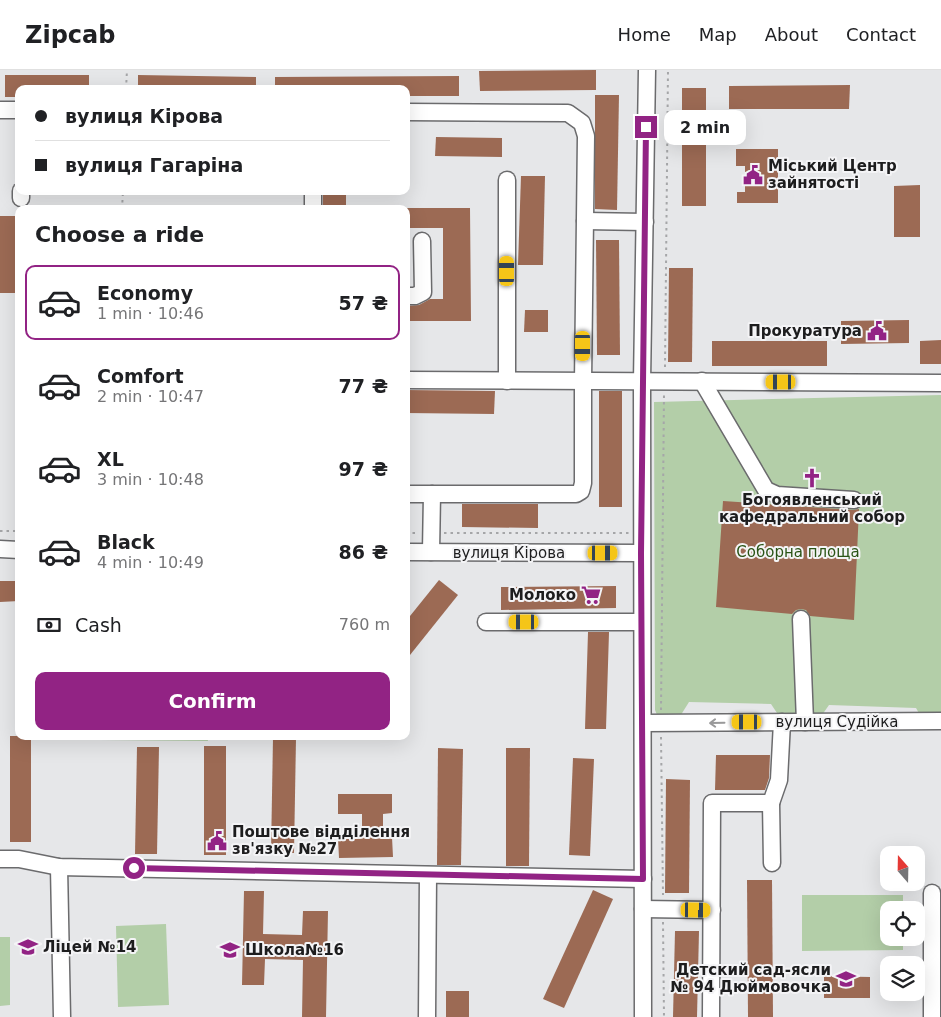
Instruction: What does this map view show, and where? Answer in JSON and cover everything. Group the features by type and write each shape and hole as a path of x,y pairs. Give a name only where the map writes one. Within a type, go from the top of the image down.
{"street":[{"path":"642,1017 641,553 646,70"},
{"path":"0,110 15,110"},
{"path":"410,112 568,113 582,123 586,136 583,382 584,483 581,491 576,494 410,494"},
{"path":"507,180 507,381"},
{"path":"584,221 645,222"},
{"path":"410,296 420,295 423,292 422,241"},
{"path":"410,380 941,383"},
{"path":"702,381 766,490 777,495 854,500"},
{"path":"431,552 432,494"},
{"path":"0,550 15,550"},
{"name":"вулиця Кірова","path":"410,552 641,553"},
{"path":"801,619 804,722"},
{"path":"486,622 641,622"},
{"name":"вулиця Судійка","path":"642,723 941,721"},
{"path":"772,863 771,803 779,780 782,722"},
{"path":"711,1017 712,803 771,803"},
{"path":"0,860 19,859 59,867 643,879"},
{"path":"59,867 62,1017"},
{"path":"427,1017 428,875"},
{"path":"932,893 932,1017"},
{"path":"643,909 712,910"}],"path":[{"path":"126,85 127,70"},
{"path":"664,1017 661,723 668,70"},
{"path":"0,531 15,531"},
{"path":"410,533 642,533"}],"green space":[{"name":"Соборна площа","path":"941,395 941,716 920,715 916,708 829,705 822,715 813,715 813,702 799,701 799,716 779,716 771,704 689,702 679,718 657,715 655,710 654,402"},
{"path":"100,740 208,740 208,741"},
{"path":"802,895 903,895 903,901 880,901 880,946 903,946 903,950 802,951"},
{"path":"166,924 169,1005 118,1007 116,926"},
{"path":"0,937 10,937 10,1005 0,1006"}],"building":[{"path":"596,70 596,90 480,91 479,71"},
{"path":"5,75 89,75 89,85 15,85 15,97 5,97"},
{"path":"138,75 256,77 256,85 138,85"},
{"path":"459,76 459,96 410,96 410,85 275,85 275,77"},
{"path":"850,85 849,109 729,109 729,86"},
{"path":"682,88 706,88 706,206 682,206"},
{"path":"595,95 619,95 617,210 595,209"},
{"path":"436,137 502,138 502,157 435,156"},
{"path":"736,149 778,149 778,203 737,203 737,192 745,192 745,166 736,166"},
{"path":"521,176 545,176 543,265 518,265"},
{"path":"920,185 920,237 894,237 894,186"},
{"path":"323,195 346,195 346,205 323,205"},
{"path":"410,208 470,208 471,321 410,321 410,306 419,305 430,299 443,299 443,228 410,228"},
{"path":"0,216 15,216 15,293 0,293"},
{"path":"596,240 619,240 620,355 597,355"},
{"path":"669,268 693,268 692,362 668,362"},
{"path":"525,310 548,310 548,332 524,332"},
{"path":"909,320 909,343 841,344 841,321"},
{"path":"941,340 941,364 920,364 920,341"},
{"path":"712,341 827,341 827,366 712,366"},
{"path":"410,390 495,391 494,414 410,413"},
{"path":"599,391 622,391 622,507 599,507"},
{"path":"723,501 859,509 854,620 810,616 806,610 801,609 796,610 792,614 716,607"},
{"path":"462,504 538,504 538,528 462,527"},
{"path":"439,580 458,595 410,655 410,616"},
{"path":"0,581 15,581 15,601 0,602"},
{"path":"616,586 616,608 501,610 501,587"},
{"path":"588,632 609,632 606,729 585,729"},
{"path":"10,736 15,736 15,740 31,740 31,842 10,842"},
{"path":"273,740 296,740 294,853 271,852"},
{"path":"204,746 226,746 226,855 204,855"},
{"path":"137,747 159,747 157,854 135,854"},
{"path":"438,748 463,749 461,865 437,865"},
{"path":"506,748 530,748 529,866 506,866"},
{"path":"716,755 770,755 769,778 765,790 715,790"},
{"path":"573,758 594,759 590,856 569,855"},
{"path":"666,779 690,780 689,893 665,893"},
{"path":"338,794 392,794 392,813 383,814 383,837 392,837 393,857 339,858 338,838 362,838 362,814 338,814"},
{"path":"747,880 772,880 773,1017 748,1017"},
{"path":"593,890 613,899 564,1008 543,999"},
{"path":"244,891 264,891 263,934 302,935 303,911 328,911 326,1017 302,1017 303,960 265,959 264,985 242,985"},
{"path":"675,931 699,931 697,1017 673,1017"},
{"path":"824,976 870,977 870,998 824,998"},
{"path":"446,991 469,991 469,1017 446,1017"}],"place":[{"name":"Міський Центр зайнятості","path":"753,175"},
{"name":"Прокуратура","path":"877,331"},
{"name":"Богоявленський кафедральний собор","path":"812,478"},
{"name":"Молоко","path":"591,595"},
{"name":"Поштове відділення зв'язку №27","path":"217,841"},
{"name":"Ліцей №14","path":"28,947"},
{"name":"Школа№16","path":"230,950"},
{"name":"Детский сад-ясли № 94 Дюймовочка","path":"846,979"}],"route":[{"path":"134,868 643,879 641,553 646,127"}]}
